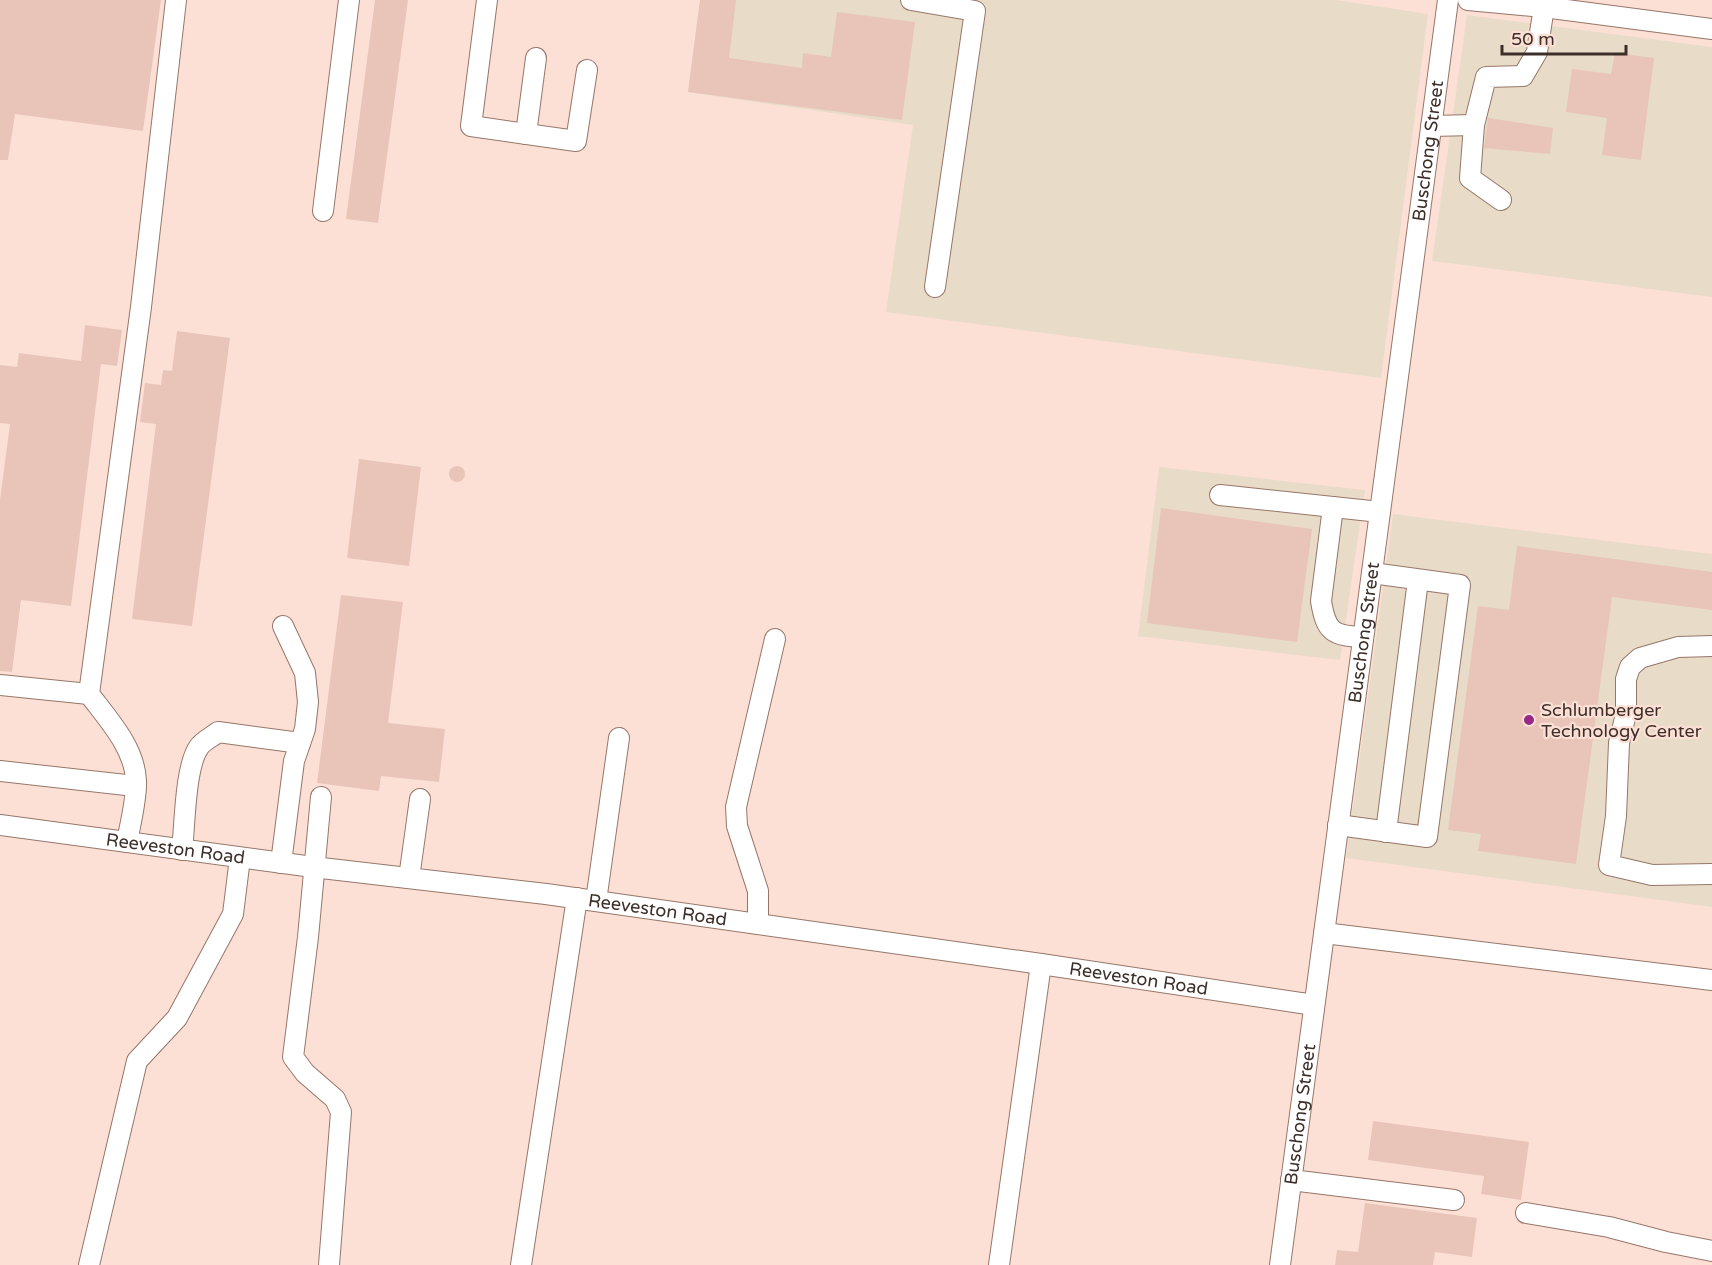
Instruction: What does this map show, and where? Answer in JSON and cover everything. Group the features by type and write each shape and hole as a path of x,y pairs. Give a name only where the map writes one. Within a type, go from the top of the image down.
{"street":[{"path":"127,842 136,781 129,752 89,694 141,307 176,0"},
{"path":"323,211 349,0"},
{"path":"488,0 471,126 576,141 586,70"},
{"path":"911,0 975,11 935,288"},
{"name":"Buschong Street","path":"1280,1265 1448,0"},
{"path":"1468,0 1544,7 1712,29"},
{"path":"1501,200 1470,178 1474,124 1486,77 1523,76 1537,52 1544,7"},
{"path":"526,134 536,58"},
{"path":"1431,126 1474,124"},
{"path":"1220,495 1380,512"},
{"path":"1333,507 1321,602 1325,622 1334,633 1341,636 1363,637"},
{"path":"1338,825 1426,837 1460,585 1371,573"},
{"path":"1386,832 1418,580"},
{"path":"281,863 290,786 305,729 308,702 305,673 283,626"},
{"path":"758,924 758,891 737,826 736,807 775,639"},
{"path":"1712,646 1678,647 1640,658 1630,667 1626,679 1626,714 1619,743 1616,816 1609,865 1652,876 1712,874"},
{"path":"0,685 89,694"},
{"path":"182,850 191,770 193,759 200,746 218,732 300,743"},
{"path":"521,1265 586,900 619,738"},
{"path":"0,771 135,786"},
{"path":"321,797 308,937 293,1057 305,1073 335,1099 341,1112 329,1265"},
{"path":"409,878 420,799"},
{"name":"Reeveston Road","path":"0,825 240,858 586,900 1314,1005"},
{"path":"89,1265 137,1061 177,1018 233,914 240,858"},
{"path":"1324,933 1712,980"},
{"path":"999,1265 1041,964"},
{"path":"1291,1180 1455,1200"},
{"path":"1526,1214 1609,1227 1712,1251"}],"shaded area":[{"path":"700,0 1336,0 1428,14 1381,378 886,312 913,125 688,92"},
{"path":"1467,15 1712,47 1712,297 1432,261"},
{"path":"1159,467 1365,490 1340,660 1138,636"},
{"path":"1393,514 1712,554 1712,907 1346,858"}],"building":[{"path":"0,0 161,0 143,131 15,114 8,160 0,160"},
{"path":"375,0 408,0 378,223 346,219"},
{"path":"700,0 736,0 729,58 802,68 803,53 831,57 837,12 915,22 902,120 688,92"},
{"path":"1615,53 1654,58 1641,160 1602,155 1607,118 1566,112 1572,69 1611,74"},
{"path":"1488,118 1553,128 1550,154 1484,148"},
{"path":"85,325 122,330 117,366 101,364 71,606 21,600 12,672 0,671 0,500 10,424 0,423 0,365 17,367 19,353 81,361"},
{"path":"177,331 230,338 192,626 132,619 156,424 140,422 145,383 161,385 163,370 172,371"},
{"path":"359,459 421,467 409,566 347,558"},
{"path":"457,466 463,468 465,474 463,480 457,482 451,480 449,474 451,468"},
{"path":"1161,508 1312,529 1297,642 1147,623"},
{"name":"Schlumberger Technology Center","path":"1517,546 1712,572 1712,610 1612,597 1576,864 1478,851 1481,834 1448,830 1478,606 1509,610"},
{"path":"341,595 403,602 388,723 445,729 439,782 381,776 379,791 317,783"},
{"path":"1373,1121 1529,1142 1521,1200 1481,1194 1484,1176 1368,1160"},
{"path":"1365,1203 1477,1218 1472,1257 1435,1252 1433,1265 1335,1265 1337,1250 1358,1252"}],"place":[{"name":"Schlumberger Technology Center","path":"1529,720"}]}
